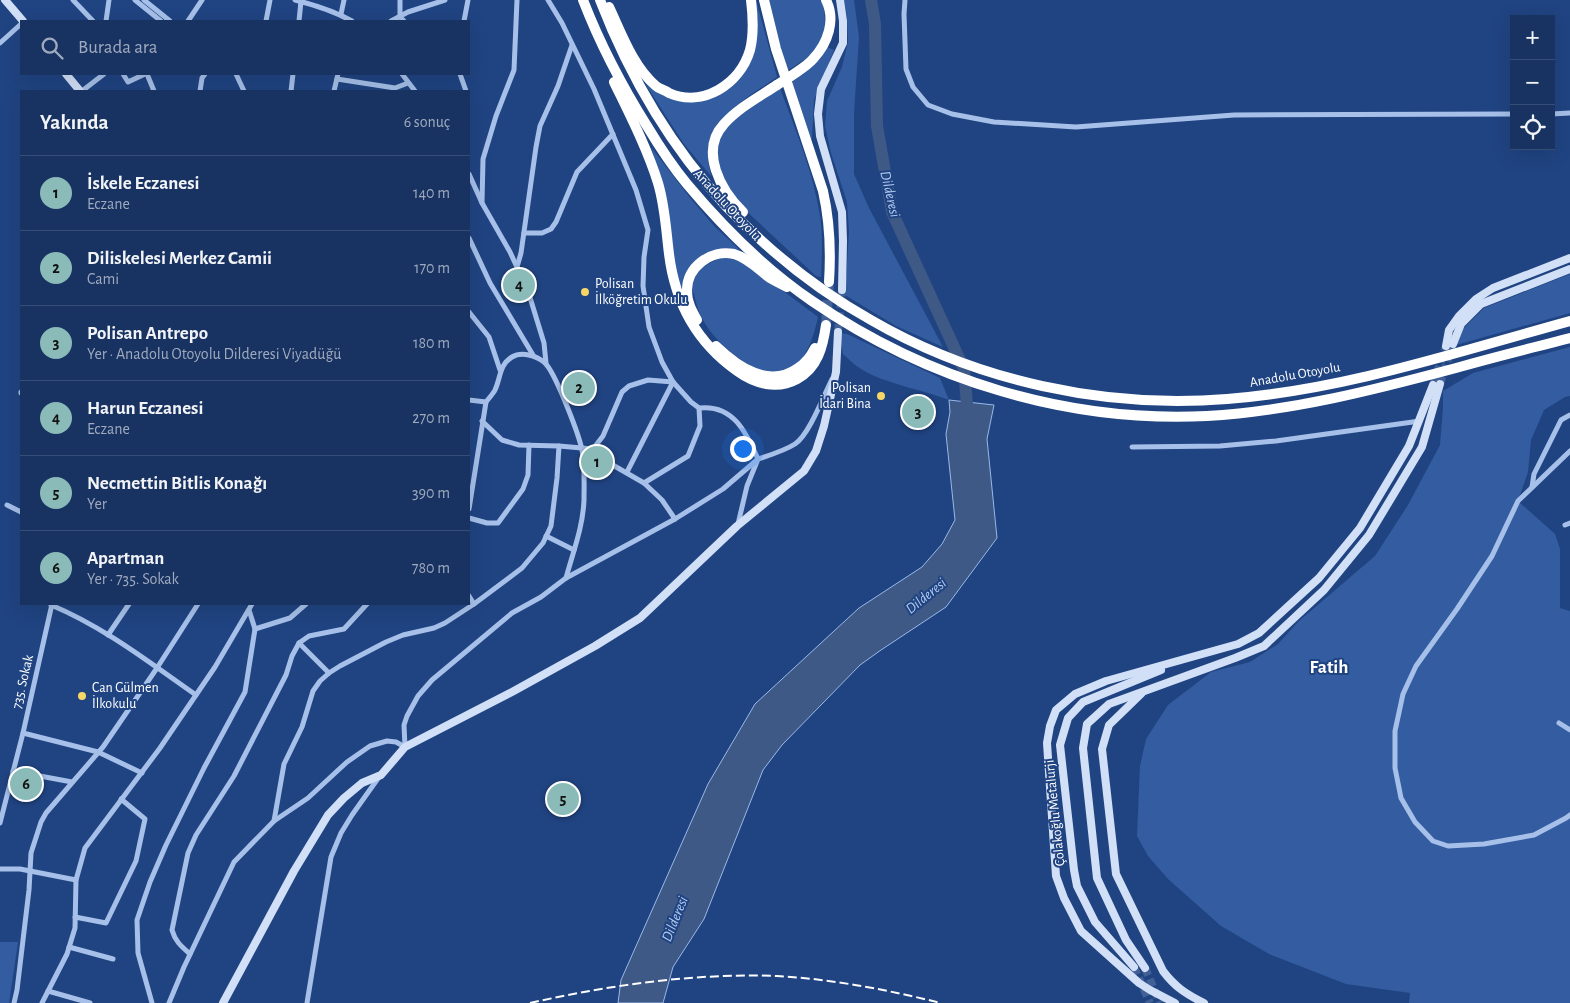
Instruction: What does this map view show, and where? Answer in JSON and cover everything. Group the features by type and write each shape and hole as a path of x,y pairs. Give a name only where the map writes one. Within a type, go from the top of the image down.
{"highway":[{"name":"Anadolu Otoyolu","path":"583,0 629,96 656,141 686,183 760,260 810,300 858,331 921,362 969,381 1024,398 1097,412 1155,416 1206,416 1256,411 1342,397 1399,384 1570,338"},
{"name":"Anadolu Otoyolu","path":"600,0 611,28 657,114 687,157 726,205 778,256 823,281 869,320 914,343 971,366 1018,380 1078,394 1143,400 1185,401 1235,398 1313,388 1382,373 1570,321"},
{"path":"606,0 638,65 647,78 657,87 675,95 688,98 703,97 714,93 733,79 742,65 750,50 753,12 751,0"},
{"path":"759,0 772,49 818,191 825,234 823,281"},
{"path":"764,0 776,49 823,191 827,210 830,236 823,281"},
{"path":"823,281 735,204 723,189 714,164 714,149 716,137 722,125 734,114 812,61 823,47 829,32 831,18 826,0"},
{"path":"598,34 612,77 650,158 665,217 669,256 675,286 685,313 699,334 723,361 742,375 758,383 777,385 790,383 802,377 818,359 822,348 823,323 812,356 803,365 793,372 782,376 769,377 753,373 717,347 703,330 688,302 687,285 689,277 696,267 709,256 729,254 736,255 750,262 772,279 810,300"}],"main road":[{"path":"5,0 20,20"},
{"path":"840,0 843,21 843,43 821,89 818,114 820,136 842,212 842,290"},
{"path":"67,75 80,90"},
{"path":"1570,258 1493,288 1476,299 1459,316 1449,330 1449,345 1461,324 1482,304 1570,269"},
{"path":"223,1003 294,871 328,815 344,798 362,783 381,775 405,747 512,692 595,646 640,618 737,526 804,471 816,450 824,426 836,372 838,332"},
{"path":"1145,968 1126,940 1097,878 1083,748 1087,724 1109,704 1264,646 1324,590 1369,535 1422,447 1437,385 1409,446 1360,528 1319,578 1259,633 1238,644 1106,681 1075,694 1056,710 1050,726 1047,743 1056,876 1064,898 1081,931 1139,983 1175,1003"},
{"name":"Çolakoğlu Metalurji","path":"1134,968 1095,922 1077,886 1060,745 1068,718 1083,702 1193,656"},
{"path":"1142,692 1109,725 1102,749 1116,874 1163,971 1174,985 1189,996 1204,1003"}],"street":[{"path":"72,0 92,20"},
{"path":"106,20 109,0"},
{"path":"135,0 160,20"},
{"path":"144,0 169,20"},
{"path":"189,20 202,0"},
{"path":"266,20 270,0"},
{"path":"340,14 344,0"},
{"path":"400,0 402,19"},
{"path":"402,19 408,12 445,0"},
{"path":"464,20 468,0"},
{"path":"482,203 484,159 496,116 514,70 517,0"},
{"path":"548,0 562,23 594,89 636,190 648,230 644,256 643,286 648,327 662,362 673,382 691,402 699,408 720,409 733,418 742,428 758,459 747,486 737,526"},
{"path":"905,0 906,69 914,87 928,105 952,114 994,122 1076,127 1234,115 1510,114"},
{"path":"299,20 298,1 314,2 349,20"},
{"path":"0,44 20,25"},
{"path":"517,267 521,253 540,126 558,86 572,45"},
{"path":"82,90 103,75"},
{"path":"124,75 128,82 144,75"},
{"path":"146,75 154,90"},
{"path":"200,90 204,75"},
{"path":"236,75 244,90"},
{"path":"291,90 293,75"},
{"path":"403,75 414,90"},
{"path":"460,75 466,90"},
{"path":"334,90 338,76 379,89 395,88 408,83"},
{"path":"1555,114 1570,114"},
{"path":"524,233 542,233 551,230 577,172 613,134"},
{"path":"472,186 510,252 528,291 544,343 546,364 562,394 581,448 584,462 584,501 580,530 566,578"},
{"path":"470,240 490,283 533,355 546,364"},
{"path":"470,313 489,337 500,370"},
{"path":"470,503 486,402 495,391 500,370 512,357 533,355"},
{"path":"405,747 404,726 407,716 418,696 432,680 512,613 541,597 566,578 675,519 723,489 758,459 796,444 808,427 836,372"},
{"path":"593,449 603,436 622,392 629,386 648,380 673,382"},
{"path":"627,472 673,382"},
{"path":"470,400 486,402"},
{"path":"644,483 688,456 700,426 699,408"},
{"path":"1532,486 1534,474 1561,420 1570,415"},
{"path":"482,421 502,440 519,445 593,449 611,464 644,483 662,500 675,519"},
{"path":"1132,447 1220,446 1276,441 1420,421"},
{"path":"470,518 498,523 524,489 528,475 529,445"},
{"path":"274,821 284,764 302,728 313,692 320,681 329,673 386,642 445,623 522,568 543,543 551,526 559,446"},
{"path":"1570,451 1518,501 1492,556 1416,666 1403,694 1395,731 1395,768 1401,798 1415,822 1433,841 1448,846 1484,844 1534,835 1570,814"},
{"path":"7,506 20,512"},
{"path":"546,536 574,550"},
{"path":"470,598 474,604"},
{"name":"735. Sokak","path":"0,823 23,733 52,605"},
{"path":"54,605 70,612 108,635 196,695"},
{"path":"108,635 127,605"},
{"path":"14,1003 17,990 31,853 41,822 46,813 103,747 197,605"},
{"path":"42,1003 67,954 75,928 76,880 85,848 142,773 196,695 252,605"},
{"path":"255,629 290,618 305,605"},
{"path":"190,954 174,938 172,930 188,853 196,836 234,776 286,675 292,656 299,643 309,636 344,629 366,605"},
{"path":"152,1003 138,952 137,920 150,882 170,837 204,768 245,692 255,629 249,610"},
{"path":"299,643 329,673"},
{"path":"1560,723 1570,730"},
{"path":"23,733 98,752 142,773"},
{"path":"169,1003 234,862 274,821 308,798 347,762 370,746 387,741 396,742 405,747"},
{"path":"13,770 72,782"},
{"path":"307,1003 331,856 352,814 381,775"},
{"path":"75,917 106,923 136,861 145,819 122,799"},
{"path":"0,869 30,871 76,880"},
{"path":"69,948 113,959"},
{"path":"48,991 90,1003"}],"shaded area":[{"path":"755,0 777,77 732,110 714,131 709,143 708,157 711,176 684,144 646,85 675,101 695,102 742,74"},
{"path":"768,0 822,0 825,25 820,43 807,58 786,71"},
{"path":"844,0 854,0 859,37 854,113 854,174 869,208 943,347 896,326 845,295 849,232 847,202 831,153 825,126 827,101 842,67 848,42"},
{"path":"827,47 834,50 814,100 812,139 809,140 791,83 821,58"},
{"path":"780,88 803,150 817,199 822,231 821,277 816,276 743,208 725,185 717,162 717,146 723,132 731,121"},
{"path":"651,147 715,227 741,251 728,248 693,264 685,275 682,288 676,272 663,186"},
{"path":"723,258 730,258 750,266 818,317 809,347 801,360 789,369 778,372 754,367 731,352 706,325 698,310 694,293 691,293 692,280 704,266"},
{"path":"1570,274 1570,313 1456,345 1463,329 1484,308"},
{"path":"839,333 847,334 940,378 949,400 881,379 861,369 843,354"},
{"path":"1570,347 1570,396 1544,410 1531,440 1528,472 1518,501 1555,534 1560,549 1560,608 1570,611 1570,1003 1409,1003 1410,993 1346,984 1269,954 1221,926 1168,879 1148,856 1137,836 1140,766 1146,739 1168,705 1211,672 1250,662 1278,644 1299,621 1375,556 1408,505 1440,445 1443,391 1473,373"},
{"path":"0,942 18,942 9,1003 0,1003"}],"water":[{"path":"949,400 994,405 987,439 997,538 946,607 860,665 782,745 763,770 704,919 673,967 663,1003 618,1003 621,980 708,784 755,704 859,608 922,567 942,544 955,520 946,434 950,412"}],"waterway":[{"name":"Dilderesi","path":"871,0 875,24 877,126 892,212 964,369 968,417"}],"tunnel":[{"path":"826,325 829,282"},
{"path":"838,332 842,290"},
{"path":"1440,384 1453,344"},
{"path":"1433,385 1446,346"},
{"path":"1134,967 1150,1003"},
{"path":"1145,968 1160,1003"}],"railway":[{"path":"530,1003 622,986 714,976 798,977 839,982 941,1003"}],"place":[{"name":"Harun Eczanesi","path":"519,285"},
{"name":"Polisan İlköğretim Okulu","path":"585,292"},
{"name":"Diliskelesi Merkez Camii","path":"579,388"},
{"name":"Polisan İdari Bina","path":"881,396"},
{"name":"Polisan Antrepo","path":"918,412"},
{"name":"İskele Eczanesi","path":"597,462"},
{"name":"Can Gülmen İlkokulu","path":"82,696"},
{"name":"Apartman","path":"26,784"},
{"name":"Necmettin Bitlis Konağı","path":"563,799"}],"district":[{"name":"Fatih","path":"1329,667"}]}
